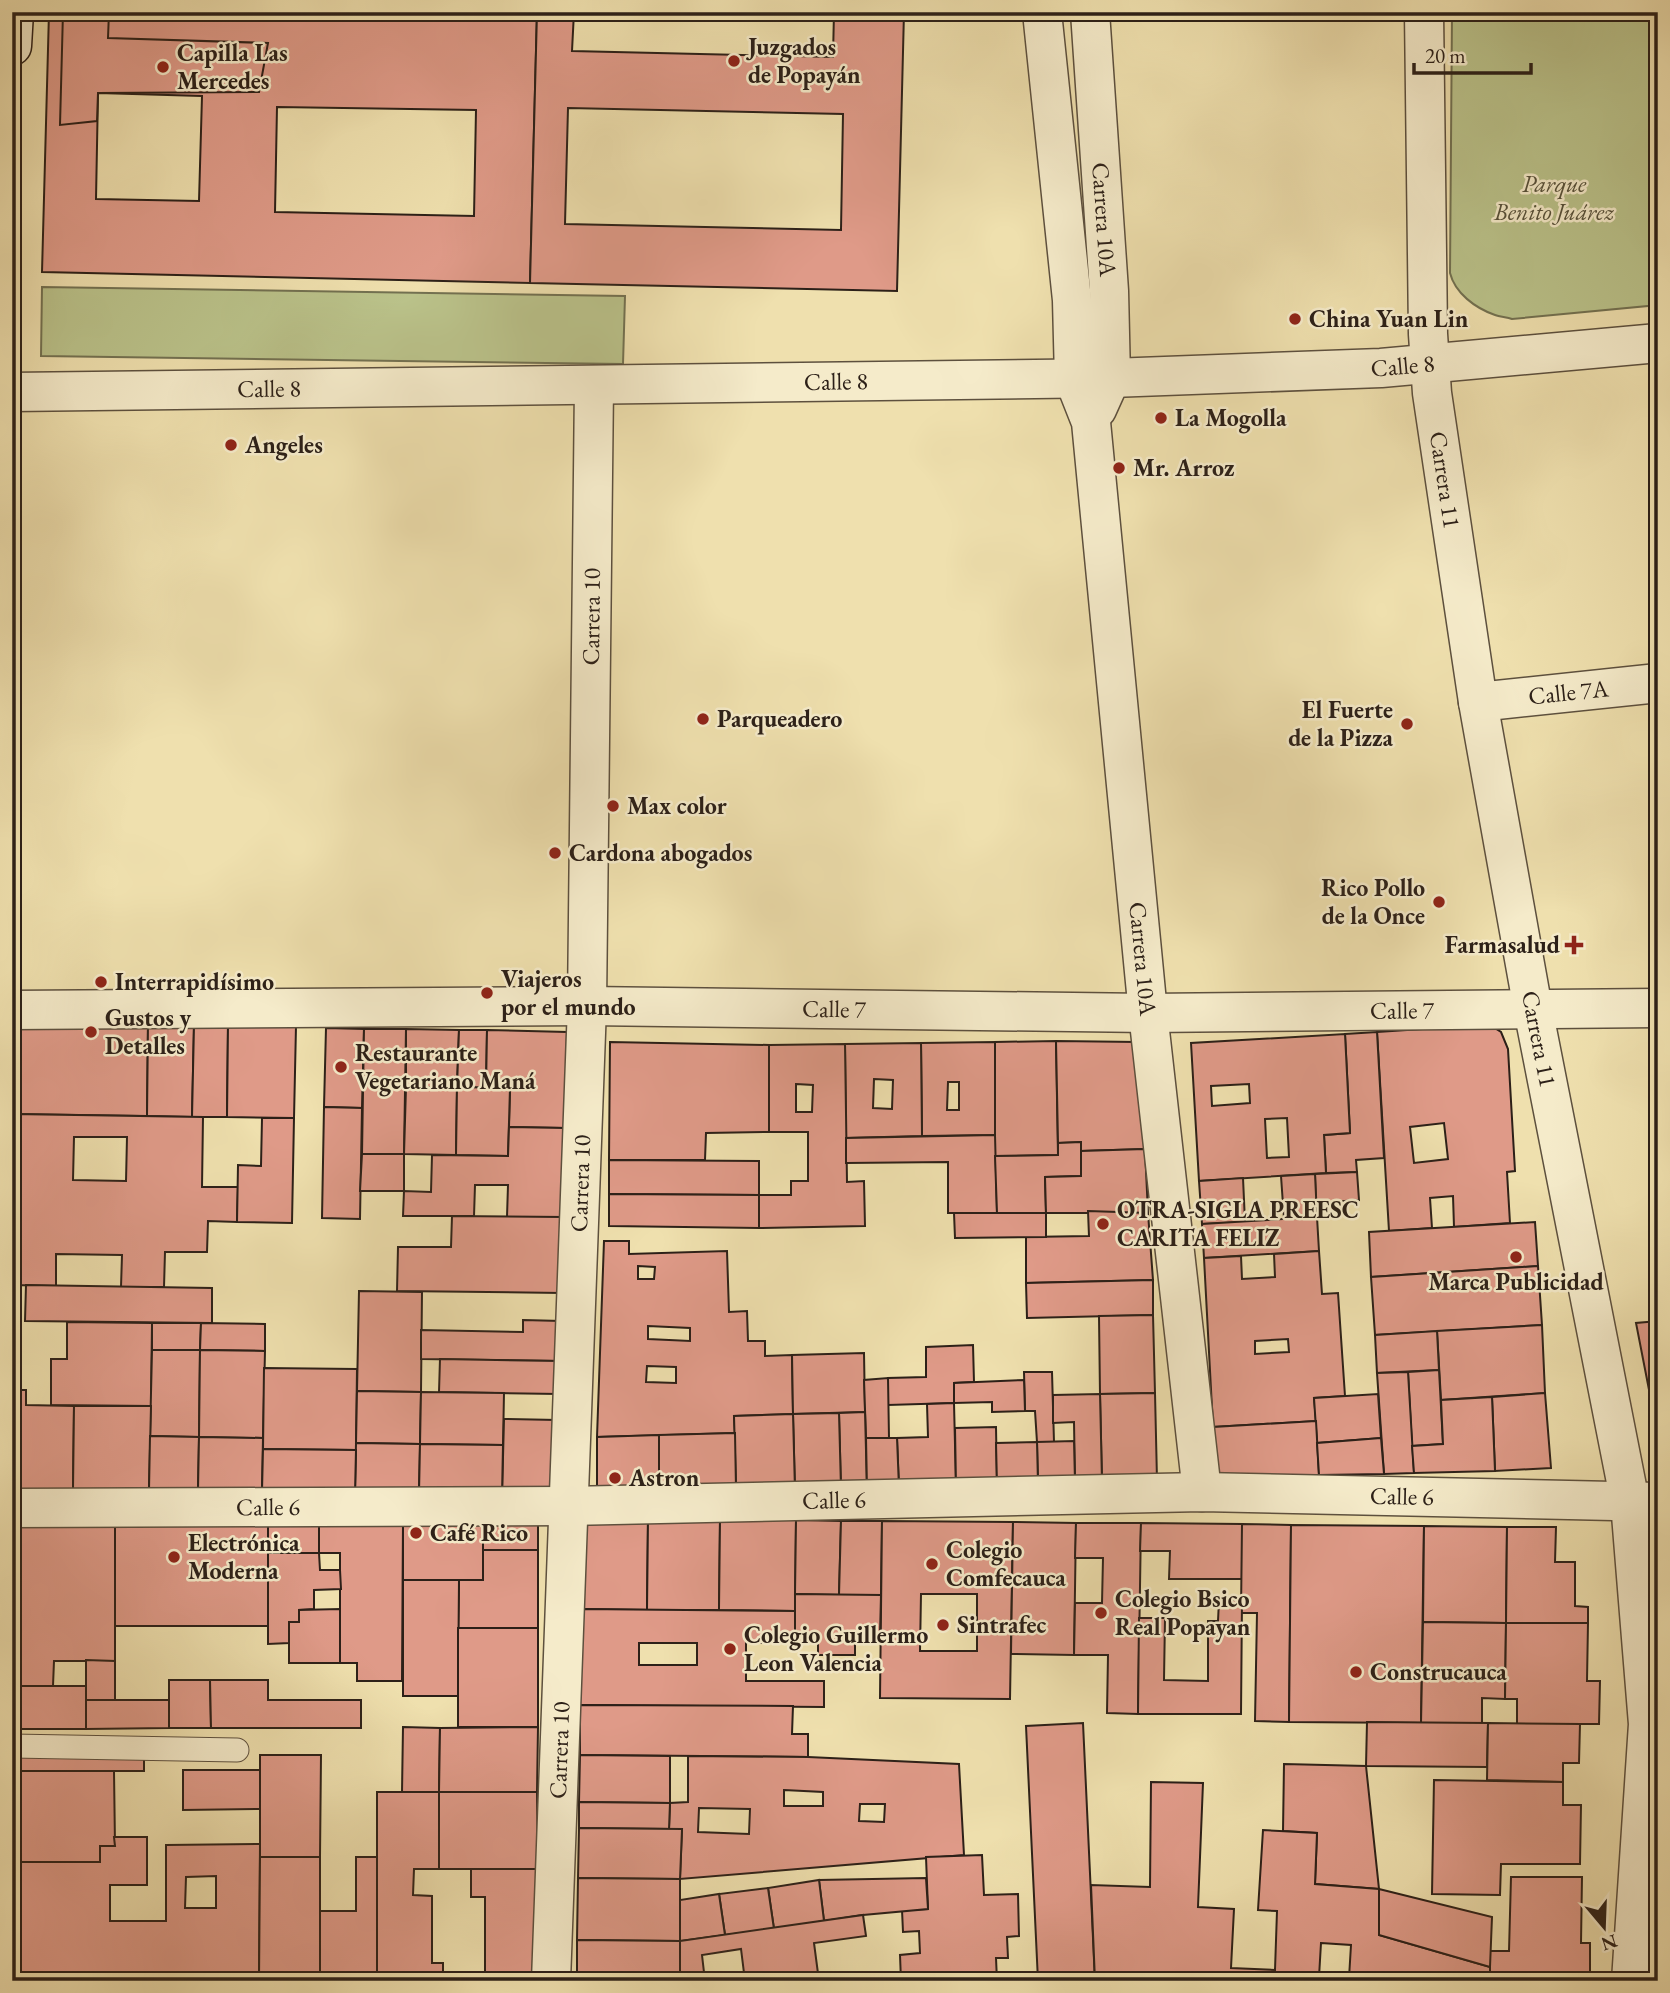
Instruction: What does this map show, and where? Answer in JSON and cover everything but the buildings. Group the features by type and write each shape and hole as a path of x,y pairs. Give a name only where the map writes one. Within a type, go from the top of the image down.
{"street":[{"path":"12,46 14,12"},
{"name":"Carrera 10A","path":"1042,12 1072,300 1093,378"},
{"name":"Carrera 10A","path":"1090,12 1110,291 1093,378 1091,422 1148,1013 1202,1492"},
{"name":"Carrera 11","path":"1424,12 1432,393 1478,702 1533,1009 1644,1502 1653,1725 1631,1981"},
{"name":"Calle 8","path":"12,392 1093,378 1381,368 1658,343"},
{"name":"Carrera 10","path":"551,1981 587,1006 594,385"},
{"name":"Calle 7A","path":"1478,702 1658,683"},
{"name":"Calle 7","path":"12,1010 587,1006 1148,1013 1658,1008"},
{"name":"Calle 6","path":"12,1508 568,1506 1202,1492 1644,1502"}],"lane":[{"path":"12,1746 237,1750"}],"green space":[{"name":"Parque Benito Juárez","path":"1452,12 1658,12 1658,305 1512,319 1480,308 1456,287 1450,273"},
{"path":"42,287 625,296 623,364 41,356"}],"place":[{"name":"Juzgados de Popayán","path":"734,61"},
{"name":"Capilla Las Mercedes","path":"163,67"},
{"name":"China Yuan Lin","path":"1295,319"},
{"name":"La Mogolla","path":"1161,418"},
{"name":"Angeles","path":"231,445"},
{"name":"Mr. Arroz","path":"1119,468"},
{"name":"Parqueadero","path":"703,719"},
{"name":"El Fuerte de la Pizza","path":"1407,724"},
{"name":"Max color","path":"613,806"},
{"name":"Cardona abogados","path":"555,853"},
{"name":"Rico Pollo de la Once","path":"1439,902"},
{"name":"Farmasalud","path":"1574,945"},
{"name":"Interrapidísimo","path":"101,982"},
{"name":"Viajeros por el mundo","path":"487,993"},
{"name":"Gustos y Detalles","path":"91,1032"},
{"name":"Restaurante Vegetariano Maná","path":"341,1067"},
{"name":"OTRA-SIGLA PREESC CARITA FELIZ","path":"1103,1224"},
{"name":"Marca Publicidad","path":"1516,1257"},
{"name":"Astron","path":"615,1478"},
{"name":"Café Rico","path":"416,1533"},
{"name":"Electrónica Moderna","path":"174,1557"},
{"name":"Colegio Comfecauca","path":"932,1564"},
{"name":"Colegio Bsico Real Popayan","path":"1101,1613"},
{"name":"Sintrafec","path":"943,1625"},
{"name":"Colegio Guillermo Leon Valencia","path":"730,1649"},
{"name":"Construcauca","path":"1356,1672"}]}
